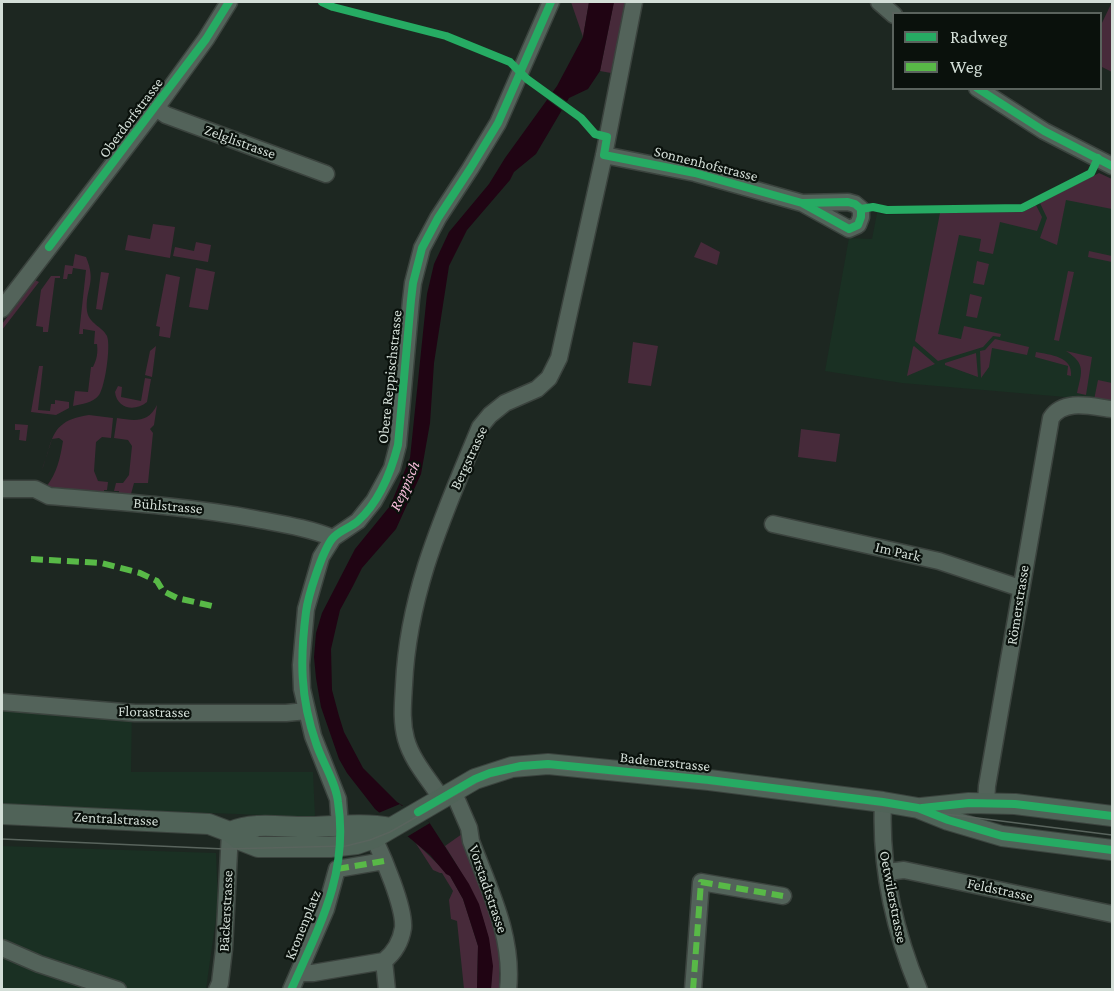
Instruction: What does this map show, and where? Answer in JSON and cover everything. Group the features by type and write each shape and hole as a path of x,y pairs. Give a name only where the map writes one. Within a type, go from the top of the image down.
{"main road":[{"name":"Badenerstrasse","path":"391,828 475,779 501,770 548,764 709,780 883,802 918,808 948,820 1002,836 1113,850"},
{"name":"Badenerstrasse","path":"918,808 986,803 1015,804 1113,816"},
{"name":"Zentralstrasse","path":"2,814 209,824 258,847 341,846 379,849 391,828"},
{"name":"Zentralstrasse","path":"230,832 247,825 340,826"},
{"path":"341,846 340,826 373,825 391,828"}],"street":[{"name":"Oberdorfstrasse","path":"2,309 156,108 206,39 229,2"},
{"name":"Obere Reppischstrasse","path":"340,826 338,799 317,746 302,689 301,665 306,609 321,557 333,538 358,521 374,501 392,468 398,446 412,291 422,248 438,218 498,123 551,2"},
{"name":"Bergstrasse","path":"447,794 411,752 403,728 407,639 414,606 438,526 480,427 505,403 537,389 549,378 559,358 604,155 634,2"},
{"path":"879,2 892,13"},
{"path":"980,90 1044,131 1112,165"},
{"name":"Zelglistrasse","path":"156,108 165,115 326,174"},
{"name":"Sonnenhofstrasse","path":"604,155 694,173 802,203"},
{"name":"Römerstrasse","path":"986,803 1020,588 1051,418 1058,410 1071,406 1113,409"},
{"name":"Bühlstrasse","path":"2,489 35,489 49,496 205,509 280,523 333,538"},
{"name":"Im Park","path":"773,524 939,561 1020,588"},
{"name":"Florastrasse","path":"2,702 135,713 307,711"},
{"name":"Vorstadtstrasse","path":"447,794 469,828 471,841 501,921 508,959 508,990"},
{"name":"Oetwilerstrasse","path":"883,802 882,833 899,939 919,990"},
{"name":"Bäckerstrasse","path":"217,990 224,949 230,832"},
{"path":"379,849 397,897 403,927 392,955 384,961 387,990"},
{"name":"Kronenplatz","path":"291,990 326,909 337,869 379,849"},
{"name":"Feldstrasse","path":"887,872 904,870 1113,914"},
{"path":"693,990 701,882 783,896"},
{"path":"2,948 39,964 118,990"},
{"name":"Kronenplatz","path":"298,973 313,973 384,961"}],"shaded area":[{"path":"571,2 589,2 583,37"},
{"path":"614,2 627,2 611,73 600,71"},
{"path":"1112,2 1112,72 1102,67 1102,23"},
{"path":"1099,173 1112,179 1112,401 902,383 825,371 849,238 872,239 877,213 884,215 1023,212"},
{"path":"1099,173 1112,179 1112,209 1066,200 1057,245 1040,238 1047,218 1040,203"},
{"path":"1036,205 1042,217 1037,231 1000,222 993,254 979,251 981,239 959,235 938,334 961,339 964,326 1001,334 1000,337 993,336 983,347 938,361 915,341 940,213 1023,212"},
{"path":"153,224 175,227 170,258 125,250 128,235 150,239"},
{"path":"196,242 211,245 208,262 173,256 175,247 194,251"},
{"path":"701,242 720,252 717,265 694,257"},
{"path":"1089,251 1112,256 1112,262 1088,257"},
{"path":"75,254 86,257 89,266 91,279 87,311 90,319 107,336 108,357 101,391 97,398 73,406 75,391 88,392 91,367 97,356 97,344 94,344 95,331 83,329 83,334 79,334 86,270 73,268 72,274 68,274 67,279 63,279 65,265 73,266"},
{"path":"977,261 989,264 984,285 973,283"},
{"path":"196,268 215,272 208,310 189,307"},
{"path":"1068,271 1074,272 1059,341 1054,340"},
{"path":"101,272 109,273 102,310 96,309"},
{"path":"166,274 180,277 170,338 159,336 160,327 156,326"},
{"path":"51,276 60,276 60,278 55,278 48,332 43,332 43,327 36,326 41,290"},
{"path":"35,280 39,282 2,330 2,324"},
{"path":"970,294 982,297 977,318 966,316"},
{"path":"995,339 1029,347 1027,355 992,348 989,367 981,378 980,351 985,350"},
{"path":"633,342 658,346 651,386 628,383"},
{"path":"156,346 152,377 145,375 150,351"},
{"path":"913,347 935,364 907,376"},
{"path":"1066,351 1092,357 1086,395 1077,393 1080,364"},
{"path":"1036,352 1064,360 1071,369 1071,376 1067,375 1068,366 1035,357"},
{"path":"976,353 978,377 945,365 945,363"},
{"path":"39,366 43,366 38,410 50,411 51,404 55,404 55,400 69,402 69,408 56,415 31,412"},
{"path":"145,378 151,379 147,402 132,408 119,402 115,392 118,386 122,387 121,397 141,401"},
{"path":"1098,380 1112,383 1112,401 1094,400"},
{"path":"157,405 154,425 150,429 153,433 148,483 134,483 131,494 119,495 119,491 114,491 116,483 123,483 129,475 132,446 128,440 114,438 117,418 130,420 145,418"},
{"path":"89,415 113,418 111,438 102,437 96,442 94,471 98,481 108,482 104,494 46,487 57,466 63,441 59,438 52,439 61,426 72,419"},
{"path":"15,424 28,425 26,441 19,440 20,430 15,430"},
{"path":"801,429 840,434 836,462 798,457"},
{"path":"2,696 132,706 131,772 313,772 315,817 2,805"},
{"path":"462,834 493,925 500,954 499,989 491,989 490,949 481,914 466,880 445,846"},
{"path":"415,842 450,876 463,899 478,946 477,989 464,989 457,921 451,919 449,900 453,891 442,873 433,870"},
{"path":"2,846 216,853 218,904 206,989 2,990"}],"water":[{"name":"Reppisch","path":"589,2 614,2 600,71 588,89 569,98 536,154 514,172 510,180 467,230 449,266 434,363 430,423 421,474 396,529 362,568 340,610 331,649 332,690 344,732 363,768 397,802 429,822 469,884 479,904 489,938 493,966 491,989 477,989 478,946 463,899 450,876 430,855 375,809 339,759 321,707 314,657 316,633 322,613 355,549 390,506 410,458 427,294 434,264 449,232 489,184 557,86 583,37"}],"pier":[{"path":"550,90 569,103 564,112 545,98"},
{"path":"400,804 402,806 406,804 430,823 405,838 376,814"}],"tram line":[{"path":"2,839 225,849 346,846 390,832 480,781 506,772 543,768 708,784 1112,835"}],"marked path":[{"path":"31,559 101,563 140,573 157,581 163,591 177,598 212,606 214,611"},
{"path":"337,869 384,861"},
{"path":"693,990 701,882 783,896"}],"cycle path":[{"path":"49,247 206,39 229,2"},
{"path":"322,2 333,7 446,36 510,62 527,79 581,118 595,134 607,137 604,155 695,173 802,203"},
{"path":"291,990 321,922 335,876 339,852 340,828 337,795 316,743 304,694 302,662 306,612 310,596 328,545 337,534 355,523 372,505 388,476 398,445 413,283 422,248 438,218 498,123 551,2"},
{"path":"980,90 1044,131 1112,166"},
{"path":"861,209 873,207 887,210 1022,208 1091,173 1098,158"},
{"path":"848,202 861,209 858,225 849,229 802,203 848,202"},
{"path":"418,812 475,779 490,773 521,766 548,764 709,780 883,802 918,808 948,820 1002,836 1112,850"},
{"path":"922,808 969,803 1015,804 1112,816"}]}
